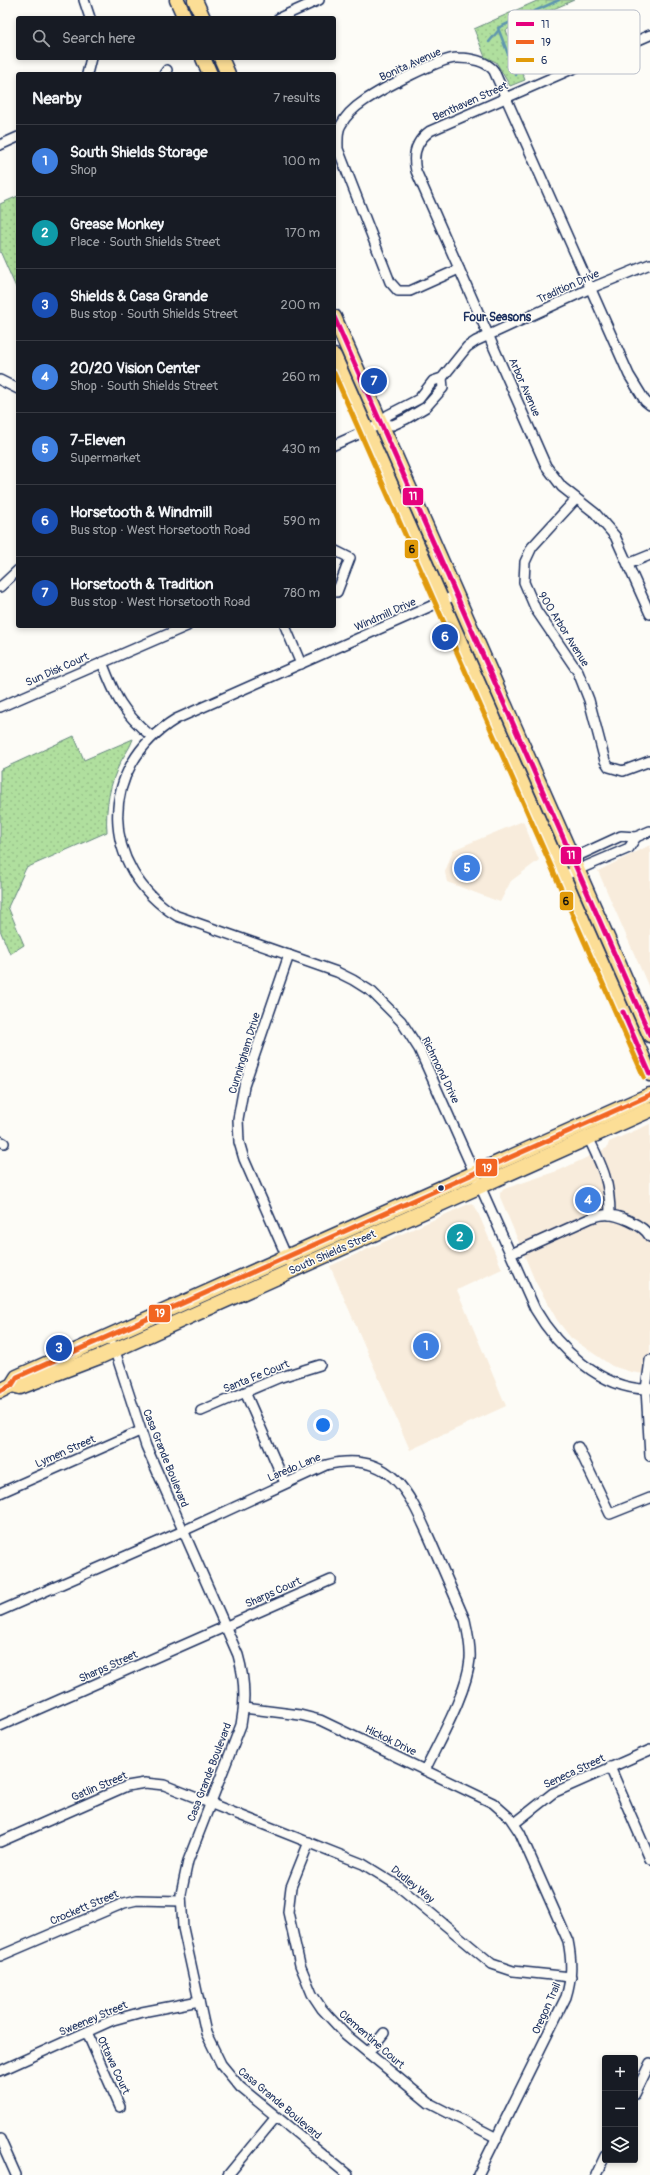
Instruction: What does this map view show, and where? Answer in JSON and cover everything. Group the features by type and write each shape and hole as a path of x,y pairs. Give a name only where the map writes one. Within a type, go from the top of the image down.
{"main road":[{"path":"177,0 184,16"},
{"path":"195,0 202,16"},
{"path":"204,60 209,72"},
{"path":"222,60 227,72"},
{"path":"336,322 650,1035"},
{"path":"336,360 650,1074"},
{"name":"South Shields Street","path":"6,1388 17,1377 109,1336 289,1264 478,1180 650,1095"},
{"name":"South Shields Street","path":"478,1180 589,1139 650,1110"},
{"name":"South Shields Street","path":"6,1388 20,1387 115,1350 289,1264"}],"street":[{"path":"84,0 89,16"},
{"path":"283,16 320,0"},
{"name":"Benthaven Street","path":"640,39 650,35"},
{"name":"Bonita Avenue","path":"459,269 410,291 398,291 390,282 338,149 340,126 351,111 381,90 446,60 458,58 482,62 490,66 506,98 629,376 645,401 650,404"},
{"path":"88,72 90,60"},
{"name":"Benthaven Street","path":"416,148 420,140 430,131 561,74"},
{"path":"0,145 16,138"},
{"name":"Arbor Avenue","path":"416,148 414,156 416,171 546,466 562,487 595,513 615,536 650,614"},
{"name":"Tradition Drive","path":"336,444 381,424 393,425 426,407 443,388 442,378 467,347 488,335 591,288 650,264"},
{"path":"0,380 16,388"},
{"name":"900 Arbor Avenue","path":"576,499 532,547 525,562 524,582 536,610 578,672 589,700 605,761 609,767 623,772 650,760"},
{"path":"336,551 350,558 337,592 336,591"},
{"path":"628,564 650,555"},
{"path":"0,587 16,572"},
{"name":"Windmill Drive","path":"151,736 176,719 456,596"},
{"name":"Sun Disk Court","path":"0,707 182,628"},
{"path":"286,628 301,664"},
{"name":"Sun Disk Court","path":"102,662 117,698 125,712 151,736"},
{"name":"Richmond Drive","path":"151,736 134,757 126,772 118,804 118,819 122,847 139,882 160,904 177,916 289,955 354,980 372,992 401,1021 419,1049 535,1309 547,1329 563,1348 592,1370 608,1378 648,1389"},
{"path":"560,870 575,864 621,836 636,837 650,831"},
{"path":"560,870 629,848 636,837"},
{"name":"Cunningham Drive","path":"289,955 244,1086 238,1119 239,1142 244,1159 289,1264"},
{"path":"589,1139 605,1174 610,1192 610,1215"},
{"path":"510,1254 591,1218 604,1214 625,1220 649,1233"},
{"name":"Casa Grande Boulevard","path":"109,1336 115,1350 140,1430 226,1627 242,1670 245,1687 244,1708 241,1725 188,1861 181,1901 183,1928 206,2033 221,2064 240,2087 348,2175"},
{"path":"650,1360 648,1389 650,1456"},
{"name":"Santa Fe Court","path":"202,1411 278,1378 320,1365"},
{"path":"245,1392 285,1483"},
{"name":"Lymen Street","path":"0,1493 140,1430"},
{"path":"578,1448 610,1514 650,1498"},
{"name":"Laredo Lane","path":"0,1611 183,1531 326,1465 338,1462 363,1463 384,1471 403,1486 414,1503 465,1620 470,1645 468,1671 464,1687 425,1770"},
{"name":"Sharps Court","path":"226,1627 331,1580"},
{"name":"Sharps Street","path":"0,1726 226,1627"},
{"name":"Hickok Drive","path":"244,1708 300,1715 320,1720 493,1803 515,1824"},
{"name":"Seneca Street","path":"515,1824 553,1793 650,1750"},
{"path":"610,1767 650,1859"},
{"name":"Gatlin Street","path":"0,1842 135,1784 150,1783 164,1785 210,1803"},
{"name":"Dudley Way","path":"210,1803 309,1842 381,1873 397,1884 492,1964 513,1971 571,1977"},
{"name":"Oregon Trail","path":"478,2175 498,2138 566,1997 571,1977 571,1955 568,1941 515,1824"},
{"name":"Clementine Court","path":"309,1842 291,1887 289,1898 289,1920 300,1965 312,1994 322,2009 345,2034 429,2103 498,2138"},
{"name":"Crockett Street","path":"0,1956 124,1903 137,1900 181,1901"},
{"name":"Sweeney Street","path":"0,2071 113,2020 198,2001"},
{"name":"Ottawa Court","path":"87,2033 120,2107"},
{"path":"368,2053 384,2033"},
{"path":"636,2091 650,2063"},
{"path":"228,2175 276,2117"},
{"path":"0,2140 16,2175"},
{"path":"596,2175 602,2162"}],"shaded area":[{"path":"523,821 539,860 511,881 500,902 447,882 445,872 453,850"},
{"path":"650,845 650,990 598,871"},
{"path":"650,1124 650,1375 631,1372 612,1366 571,1338 557,1320 535,1281 500,1197 500,1193 504,1189 560,1170 607,1148 609,1142"},
{"path":"471,1203 476,1208 502,1269 457,1290 506,1406 410,1450 330,1266"}],"green space":[{"path":"539,0 574,0 551,10 517,10"},
{"path":"508,14 508,29 506,30 508,35 508,74 523,74 525,80 510,86 496,62 485,57 474,29"},
{"path":"16,197 16,287 0,251 0,204"},
{"path":"74,736 84,760 133,739 117,769 111,786 107,814 107,832 26,868 8,907 24,945 10,954 0,930 0,770"}],"waterway":[{"path":"537,10 559,0"},
{"path":"508,23 498,28 508,54"},
{"path":"489,42 498,31"}],"transit line":[{"name":"11","path":"336,322 650,1035"},
{"name":"6","path":"336,378 644,1077"},
{"name":"11","path":"623,1012 650,1074"},
{"name":"19","path":"0,1391 12,1385 17,1377 650,1095"}],"place":[{"name":"Horsetooth & Tradition","path":"374,381"},
{"name":"Horsetooth & Windmill","path":"445,637"},
{"name":"7-Eleven","path":"467,868"},
{"name":"20/20 Vision Center","path":"588,1200"},
{"name":"Grease Monkey","path":"460,1237"},
{"name":"South Shields Storage","path":"426,1346"},
{"name":"Shields & Casa Grande","path":"59,1348"}],"district":[{"name":"Four Seasons","path":"497,317"}]}
